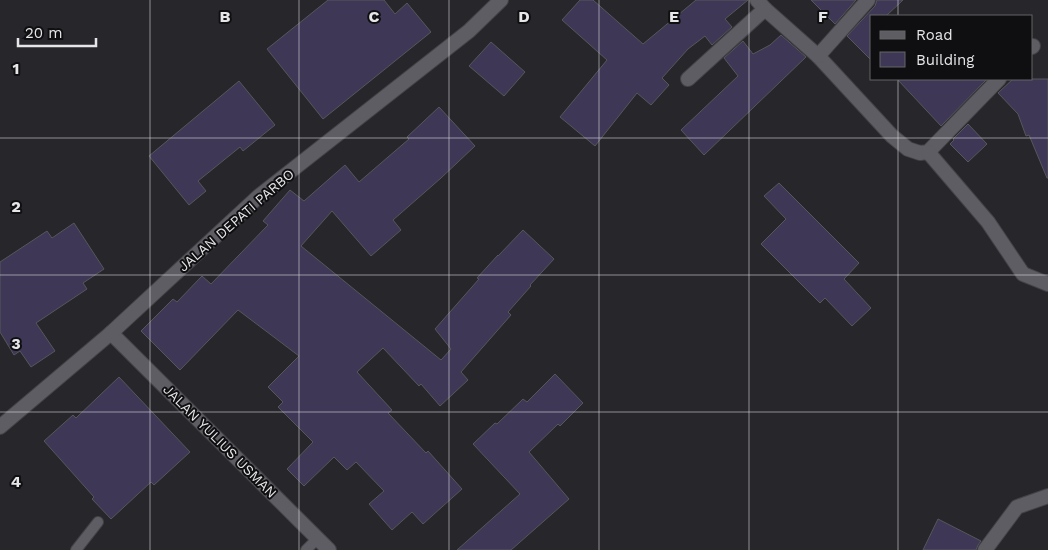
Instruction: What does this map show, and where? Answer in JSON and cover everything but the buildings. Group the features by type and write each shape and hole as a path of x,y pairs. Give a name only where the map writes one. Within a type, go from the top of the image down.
{"street":[{"name":"JALAN DEPATI PARBO","path":"0,428 111,333 259,196 469,31 501,0"},
{"path":"818,56 868,0"},
{"path":"688,79 761,4 818,56 863,106 908,150 928,152 999,80"},
{"path":"928,152 988,222 1023,274 1048,284"},
{"name":"JALAN YULIUS USMAN","path":"111,333 329,550"},
{"path":"985,550 1017,507 1048,496"}],"lane":[{"path":"76,550 98,522"},
{"path":"306,550 318,538"}]}
